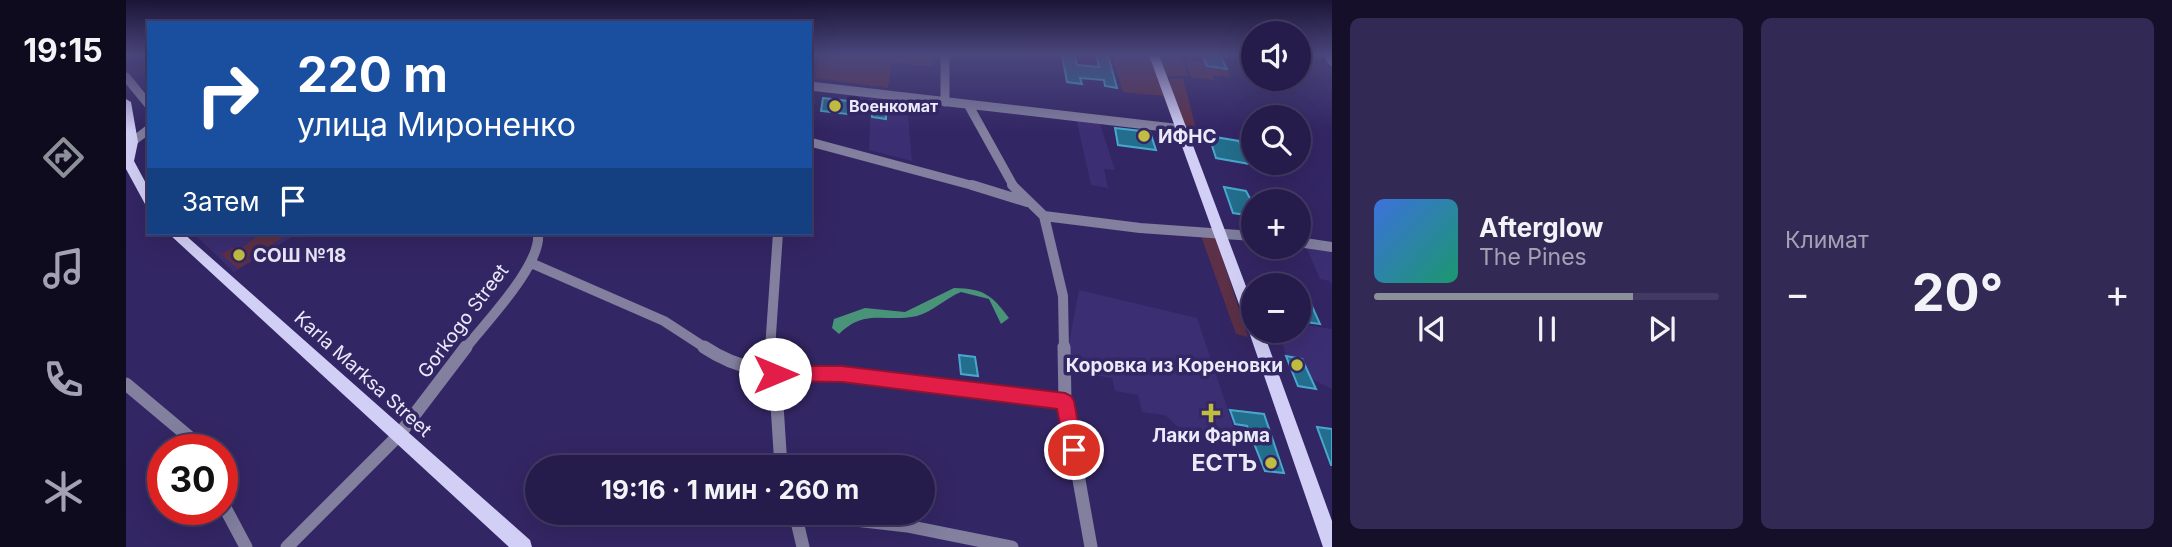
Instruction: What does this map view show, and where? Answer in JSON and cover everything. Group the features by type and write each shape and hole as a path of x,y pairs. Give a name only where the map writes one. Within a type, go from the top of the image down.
{"main road":[{"path":"1164,81 1241,291"},
{"path":"126,102 132,142 127,162 147,197"},
{"name":"Karla Marksa Street","path":"177,235 523,547"},
{"path":"1259,343 1332,547"}],"street":[{"path":"129,81 147,103"},
{"path":"945,81 945,102"},
{"path":"812,86 1182,129"},
{"path":"969,106 1012,185 1044,216 1063,296 1065,401 1091,547"},
{"path":"132,142 147,131"},
{"path":"812,142 909,166 1030,203"},
{"path":"1044,216 1241,235"},
{"name":"Gorkogo Street","path":"287,547 400,435 531,263 539,242 538,235"},
{"path":"778,235 769,346 775,374 780,455"},
{"path":"1311,244 1332,247"},
{"path":"531,263 664,320 727,363 775,374 842,374 1065,401"},
{"path":"126,384 186,434"},
{"path":"234,525 246,547"},
{"path":"798,525 803,547"},
{"path":"898,525 1012,547"}],"shaded area":[{"path":"833,81 889,81 888,88"},
{"path":"1120,81 1160,81 1165,96 1123,92"},
{"path":"1169,81 1184,81 1196,129 1185,128"},
{"path":"871,98 907,103 912,161 869,150"},
{"path":"1076,118 1099,121 1115,170 1104,169 1108,188 1091,185"},
{"name":"СОШ №18","path":"195,235 295,235 234,272"},
{"path":"259,235 286,235 260,253 248,257 251,261 238,269 221,254 234,247 239,250"},
{"path":"1201,236 1216,238 1241,315 1241,335 1236,334"},
{"path":"1311,248 1332,251 1332,286 1330,281 1320,279 1311,258"},
{"path":"954,288 986,294 1009,318 1001,324 989,299 961,292 917,316 858,321 839,334 832,328 834,319 865,308 905,312"},
{"path":"1079,290 1197,318 1237,437 1178,427 1165,415 1142,412 1138,395 1115,391 1112,378 1069,371 1067,354"},
{"path":"1311,326 1332,329 1332,389 1312,379 1294,376 1282,343 1311,343"}],"building":[{"path":"1081,81 1082,84 1067,82"},
{"path":"1104,81 1115,81 1117,88 1105,86"},
{"name":"Военкомат","path":"823,98 848,101 847,114 821,111"},
{"path":"872,101 886,103 886,119 872,117"},
{"name":"ИФНС","path":"1115,128 1150,132 1156,150 1118,145"},
{"path":"1209,136 1239,141 1241,162 1216,158"},
{"path":"1224,187 1241,190 1241,214 1233,213"},
{"path":"1311,304 1320,324 1311,323"},
{"path":"959,355 975,357 978,376 961,374"},
{"path":"1286,356 1302,359 1316,389 1298,386"},
{"path":"1230,410 1264,414 1284,473 1265,471 1247,426 1235,424"},
{"path":"1317,427 1332,429 1332,465 1331,465"}],"place":[{"name":"Военкомат","path":"835,106"},
{"name":"ИФНС","path":"1144,136"},
{"name":"СОШ №18","path":"239,255"},
{"name":"Коровка из Кореновки","path":"1297,365"},
{"name":"Лаки Фарма","path":"1211,413"},
{"name":"ЕСТЪ","path":"1271,463"}],"route":[{"path":"775,374 842,374 1065,401 1074,450"}]}
